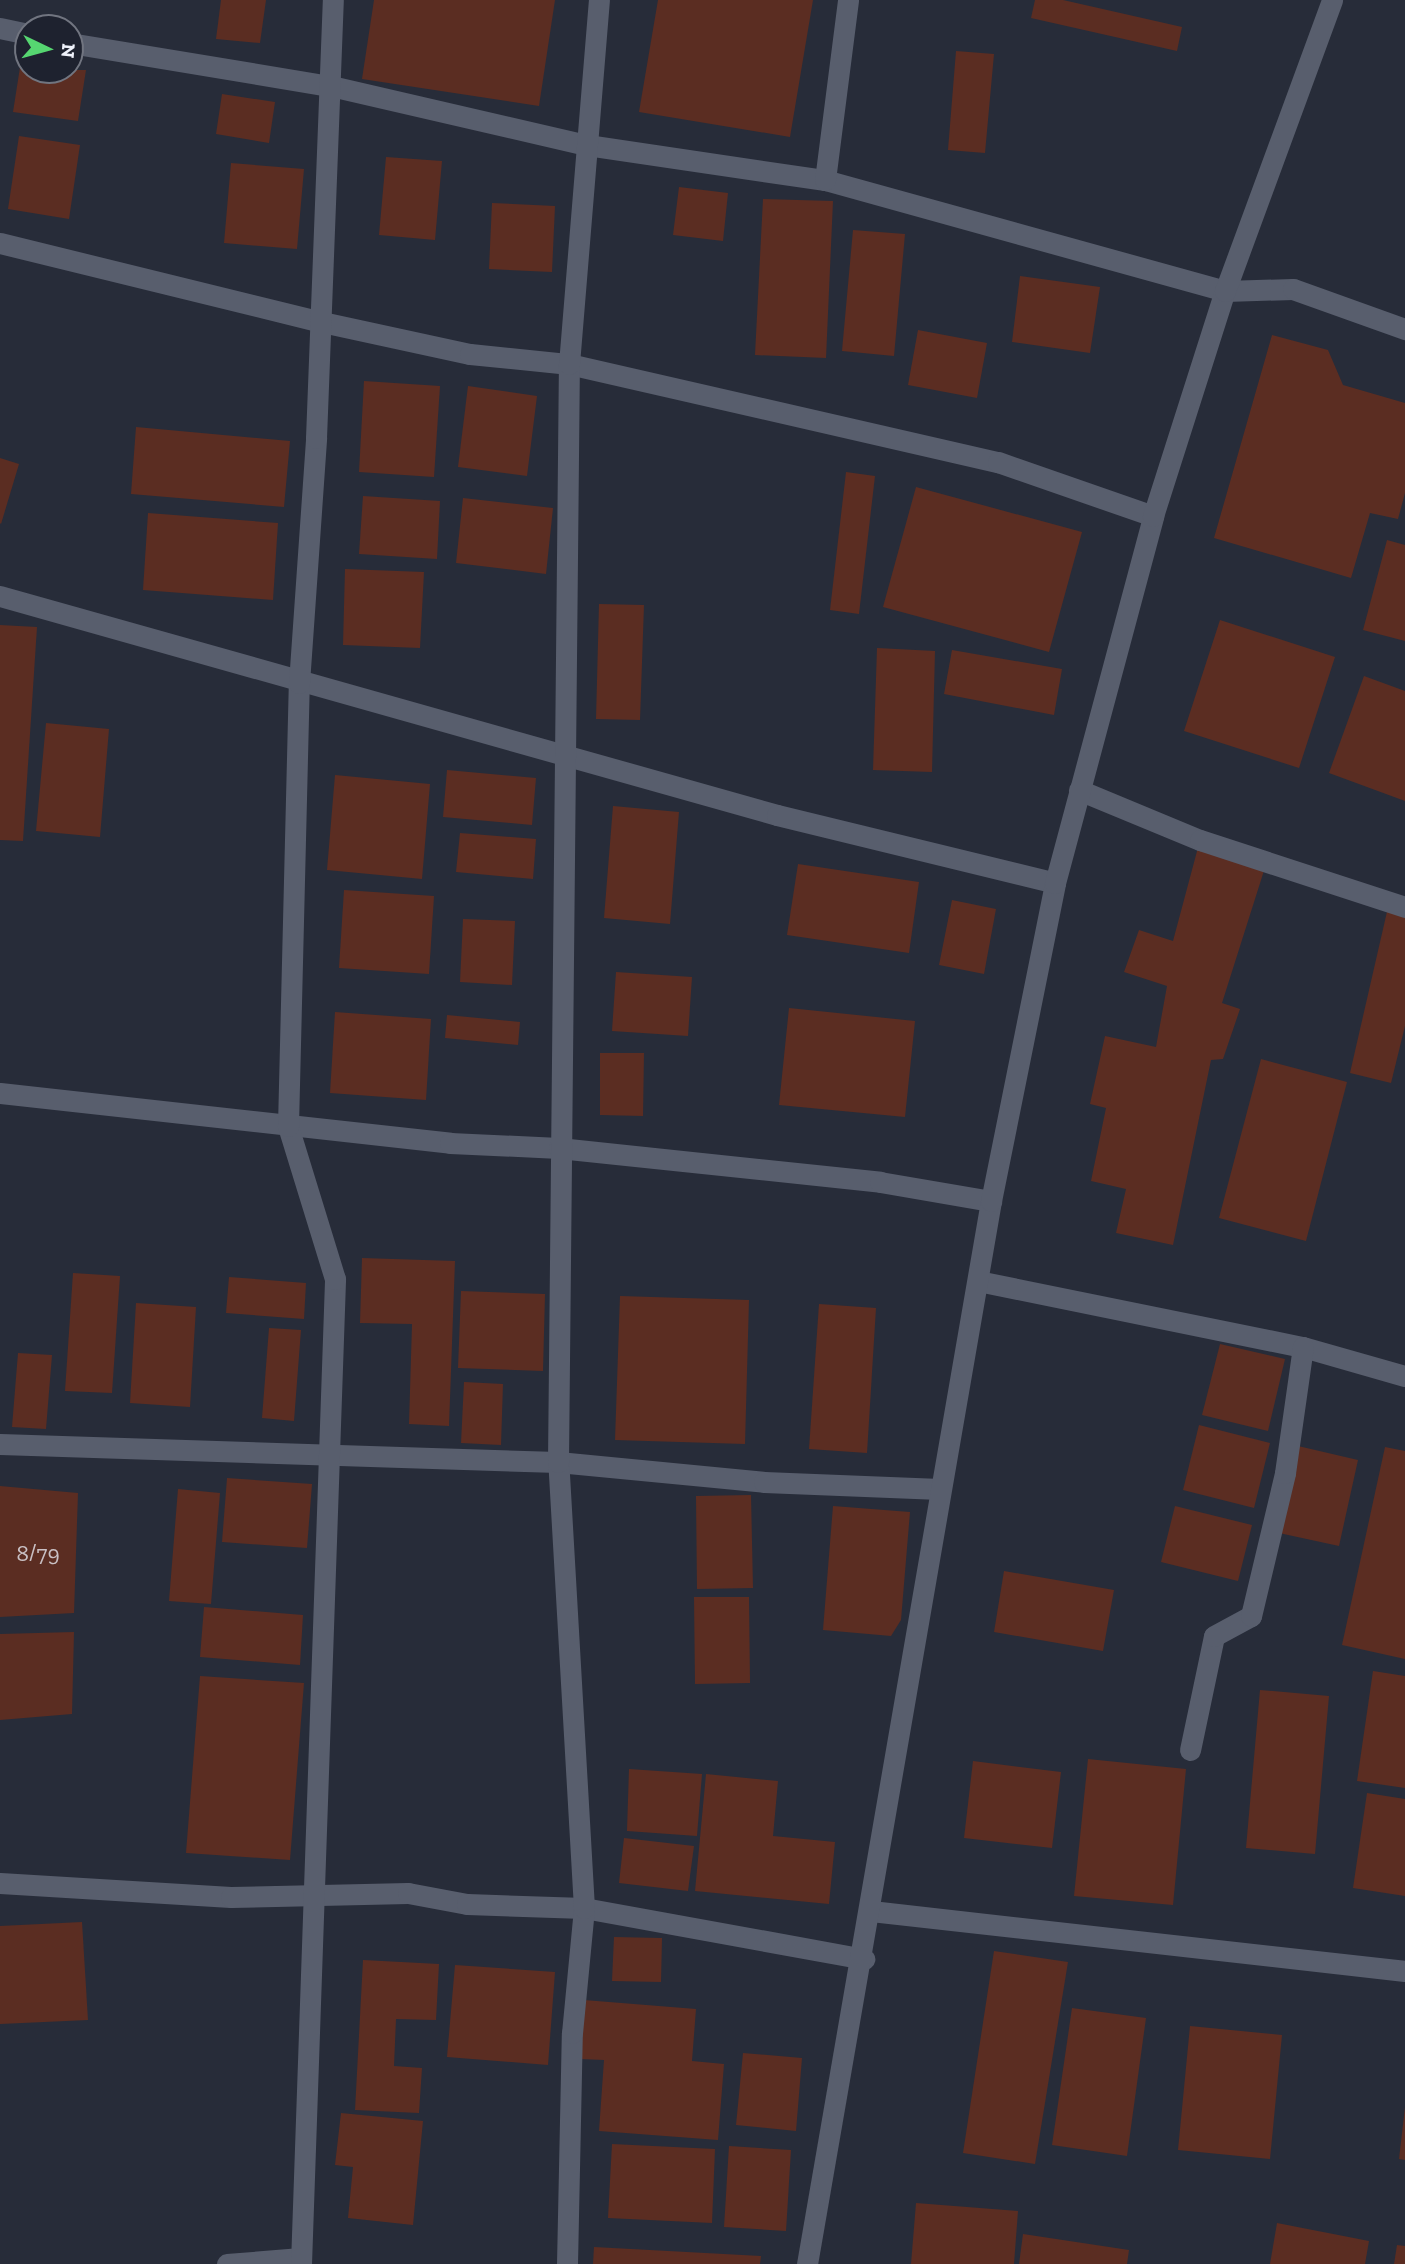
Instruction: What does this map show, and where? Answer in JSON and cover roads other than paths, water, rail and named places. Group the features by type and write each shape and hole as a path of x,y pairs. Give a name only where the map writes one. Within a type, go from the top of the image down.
{"street":[{"path":"227,2264 301,2261 333,1456 335,1279 288,1126 299,683 321,322 333,0"},
{"path":"566,2264 572,2033 584,1908 558,1462 559,1148 569,364 599,0"},
{"path":"825,180 849,0"},
{"path":"807,2264 864,1959 940,1489 991,1201 1055,883 1153,516 1225,291 1332,0"},
{"path":"84,45 331,86 586,145 825,180 1225,291 1293,289 1405,329"},
{"path":"0,243 321,322 470,354 569,364 998,462 1153,516"},
{"path":"0,596 299,683 566,751 776,815 1055,883"},
{"path":"1079,790 1200,840 1405,907"},
{"path":"0,1093 288,1126 559,1148 880,1182 991,1201"},
{"path":"978,1281 1303,1347 1405,1376"},
{"path":"1190,1750 1214,1636 1251,1616 1286,1473 1303,1347"},
{"path":"0,1444 558,1462 764,1482 940,1489"},
{"path":"0,1883 231,1897 408,1894 467,1903 584,1908 864,1959"},
{"path":"871,1911 1405,1971"}]}
